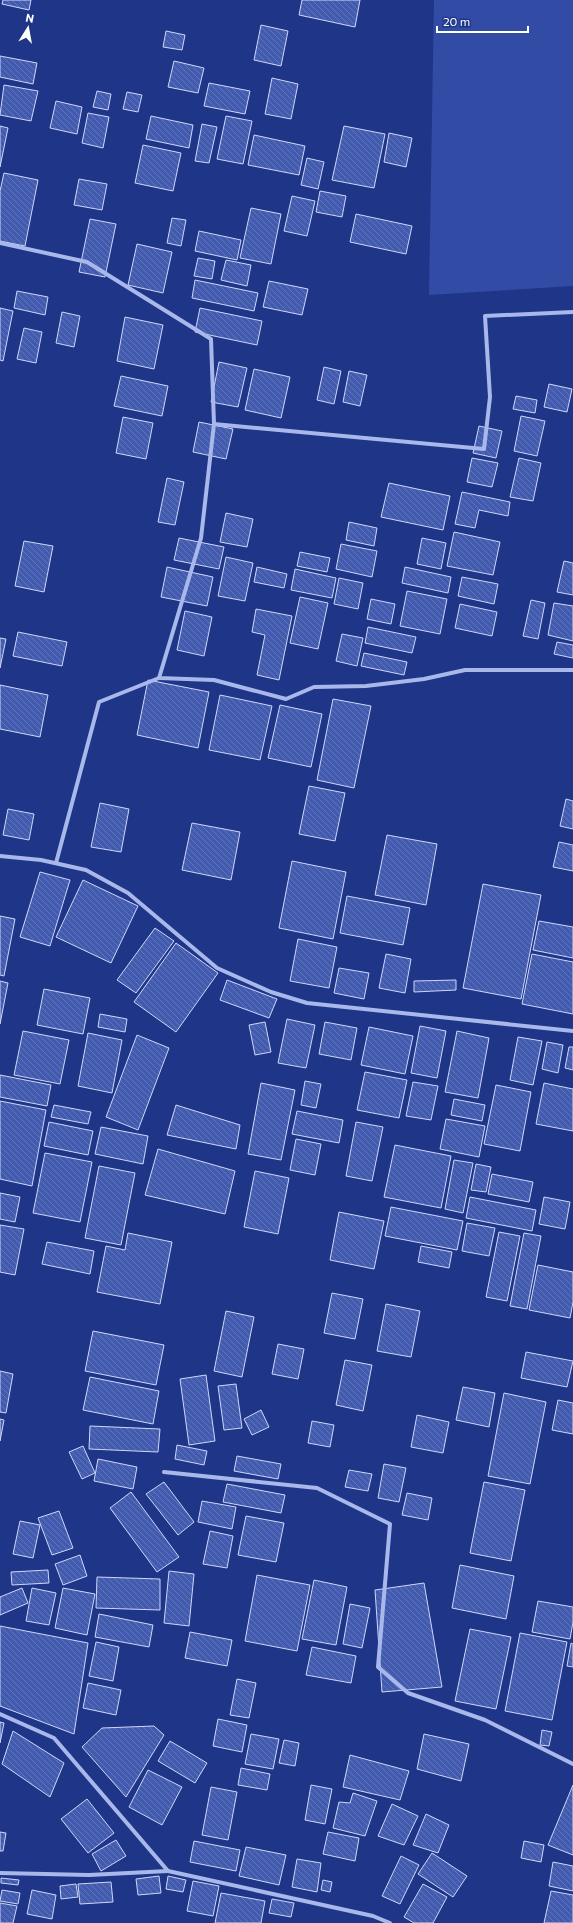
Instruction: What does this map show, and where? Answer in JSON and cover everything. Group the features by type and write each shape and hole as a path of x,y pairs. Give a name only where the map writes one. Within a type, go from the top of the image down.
{"street":[{"path":"0,244 87,262 211,339 214,424 201,538 159,678"},
{"path":"214,424 484,449 490,398 486,316 573,312"},
{"path":"56,864 100,702 159,678 214,680 286,699 314,687 366,686 424,679 465,670 573,670"},
{"path":"0,856 86,870 128,893 217,968 271,992 307,1003 573,1031"},
{"path":"164,1472 317,1488 390,1524 378,1667 408,1693 485,1720 573,1764"},
{"path":"0,1714 54,1738 168,1871"},
{"path":"0,1873 89,1875 168,1871 373,1916 390,1923"}],"shaded area":[{"path":"434,0 573,0 573,286 429,295"}],"building":[{"path":"3,0 31,0 29,10 2,4"},
{"path":"302,0 360,0 355,27 299,15"},
{"path":"261,25 288,31 281,66 254,60"},
{"path":"166,31 185,35 182,50 163,47"},
{"path":"0,56 37,63 33,84 0,77"},
{"path":"174,61 204,68 198,93 168,87"},
{"path":"272,78 298,84 291,119 265,114"},
{"path":"209,83 250,91 245,114 204,106"},
{"path":"4,85 38,91 31,121 0,115"},
{"path":"97,91 111,94 108,110 93,107"},
{"path":"127,92 142,95 138,112 123,109"},
{"path":"56,101 82,107 77,134 50,128"},
{"path":"88,113 109,117 103,148 82,143"},
{"path":"151,116 193,125 189,148 146,139"},
{"path":"226,116 252,121 243,164 217,159"},
{"path":"202,124 217,127 209,163 195,161"},
{"path":"0,126 8,128 0,167"},
{"path":"344,126 385,134 374,188 332,180"},
{"path":"389,133 412,138 406,167 384,162"},
{"path":"254,135 305,146 299,175 248,165"},
{"path":"143,145 181,153 173,191 135,183"},
{"path":"307,158 324,162 318,189 301,185"},
{"path":"4,173 38,180 25,246 0,241 0,191"},
{"path":"79,179 107,184 102,210 74,205"},
{"path":"320,191 346,196 342,217 316,212"},
{"path":"292,196 315,201 307,236 284,231"},
{"path":"251,208 281,214 271,264 240,258"},
{"path":"356,214 412,226 406,254 350,242"},
{"path":"172,218 186,220 181,246 167,243"},
{"path":"90,219 116,224 105,277 79,272"},
{"path":"199,231 241,240 237,260 195,251"},
{"path":"137,244 172,252 163,293 128,285"},
{"path":"198,258 215,261 212,279 194,276"},
{"path":"226,260 251,265 247,286 221,280"},
{"path":"195,280 258,293 254,311 192,298"},
{"path":"269,281 308,289 302,315 263,307"},
{"path":"17,291 48,297 45,315 14,308"},
{"path":"0,308 13,311 3,361 0,360"},
{"path":"200,308 262,321 257,345 195,332"},
{"path":"62,312 80,316 74,347 56,343"},
{"path":"125,317 163,325 154,369 117,361"},
{"path":"24,328 42,332 36,363 17,359"},
{"path":"219,362 247,368 238,407 211,402"},
{"path":"324,367 341,371 334,404 317,400"},
{"path":"254,369 290,377 281,418 245,410"},
{"path":"349,371 367,375 360,406 343,402"},
{"path":"121,376 168,386 162,416 114,406"},
{"path":"549,384 572,389 567,412 544,407"},
{"path":"516,396 537,400 535,413 513,409"},
{"path":"521,416 545,421 537,456 514,451"},
{"path":"123,417 153,423 146,459 116,453"},
{"path":"199,422 233,429 226,459 193,452"},
{"path":"479,426 502,431 496,458 473,453"},
{"path":"472,458 498,463 492,487 467,482"},
{"path":"519,458 541,463 533,501 510,497"},
{"path":"167,478 184,482 175,525 158,522"},
{"path":"389,483 450,496 443,530 381,517"},
{"path":"462,492 510,502 508,516 479,510 475,528 455,524"},
{"path":"226,513 253,519 247,547 220,542"},
{"path":"349,522 377,528 374,546 346,540"},
{"path":"454,532 500,542 493,575 447,566"},
{"path":"179,538 224,547 219,569 174,560"},
{"path":"422,538 446,543 441,569 417,564"},
{"path":"24,541 53,546 44,592 15,586"},
{"path":"341,544 377,551 372,577 336,569"},
{"path":"300,552 330,558 327,572 297,566"},
{"path":"226,557 253,563 245,601 218,596"},
{"path":"564,561 573,563 573,595 557,592"},
{"path":"167,567 213,577 207,606 161,597"},
{"path":"257,567 287,574 284,588 254,582"},
{"path":"405,567 451,577 448,593 402,583"},
{"path":"295,569 336,578 332,598 291,590"},
{"path":"462,577 498,584 494,604 458,596"},
{"path":"339,578 363,583 358,609 334,604"},
{"path":"407,591 447,599 440,634 400,626"},
{"path":"300,597 328,603 318,649 290,643"},
{"path":"371,599 395,604 391,624 367,619"},
{"path":"531,600 545,603 538,639 523,636"},
{"path":"554,603 573,606 573,641 548,635"},
{"path":"460,604 497,612 492,636 455,628"},
{"path":"256,609 292,616 279,680 257,675 265,635 252,632"},
{"path":"185,611 212,617 204,656 177,650"},
{"path":"368,627 416,637 412,653 365,643"},
{"path":"18,632 67,642 62,666 13,656"},
{"path":"342,634 363,638 357,666 336,661"},
{"path":"0,638 6,639 0,668"},
{"path":"557,642 573,645 573,658 554,654"},
{"path":"364,653 407,662 404,675 361,666"},
{"path":"148,680 209,692 198,748 137,735"},
{"path":"0,685 48,695 40,737 0,729"},
{"path":"220,695 272,706 260,760 209,750"},
{"path":"333,699 371,706 354,788 317,780"},
{"path":"280,705 322,714 311,767 268,758"},
{"path":"309,786 345,793 335,841 299,834"},
{"path":"566,799 573,801 573,829 560,826"},
{"path":"100,803 129,809 121,852 91,847"},
{"path":"8,809 34,814 29,840 3,835"},
{"path":"192,823 240,832 231,880 182,870"},
{"path":"387,835 437,844 426,905 375,895"},
{"path":"559,842 573,845 573,871 553,867"},
{"path":"292,861 346,872 333,939 279,928"},
{"path":"40,872 70,880 50,946 20,937"},
{"path":"83,880 138,906 111,963 56,937"},
{"path":"483,884 541,895 521,999 463,988"},
{"path":"347,896 410,908 403,945 340,933"},
{"path":"0,916 15,919 4,976 0,975"},
{"path":"539,921 573,927 573,958 533,950"},
{"path":"155,928 174,941 136,993 117,980"},
{"path":"298,939 337,947 329,988 290,981"},
{"path":"176,943 218,973 176,1032 134,1002"},
{"path":"386,954 411,959 405,993 379,988"},
{"path":"532,954 573,962 573,1014 522,1004"},
{"path":"339,968 369,973 364,999 334,993"},
{"path":"227,980 277,999 269,1018 220,1000"},
{"path":"456,980 456,990 414,992 414,981"},
{"path":"0,981 8,983 0,1024"},
{"path":"44,989 90,998 83,1034 37,1025"},
{"path":"100,1014 127,1019 125,1032 98,1027"},
{"path":"287,1019 315,1025 306,1068 278,1063"},
{"path":"265,1022 271,1052 255,1055 249,1025"},
{"path":"325,1022 357,1028 351,1060 319,1054"},
{"path":"420,1026 446,1031 437,1078 411,1073"},
{"path":"369,1027 413,1036 405,1074 361,1065"},
{"path":"23,1031 69,1040 60,1084 14,1075"},
{"path":"457,1031 489,1038 478,1098 445,1092"},
{"path":"88,1033 122,1040 112,1093 78,1086"},
{"path":"137,1035 169,1048 138,1130 106,1117"},
{"path":"518,1037 542,1041 533,1085 510,1080"},
{"path":"547,1042 563,1045 558,1073 542,1069"},
{"path":"569,1047 573,1047 573,1070 565,1068"},
{"path":"365,1072 407,1080 399,1118 357,1110"},
{"path":"0,1075 51,1085 47,1106 0,1097"},
{"path":"305,1081 321,1084 316,1108 301,1105"},
{"path":"413,1082 438,1086 431,1120 406,1116"},
{"path":"261,1083 295,1090 281,1160 248,1154"},
{"path":"544,1083 573,1089 573,1131 536,1124"},
{"path":"496,1085 531,1092 520,1151 484,1144"},
{"path":"454,1099 485,1105 482,1121 451,1115"},
{"path":"0,1101 46,1110 32,1186 0,1179"},
{"path":"54,1105 91,1112 88,1124 51,1117"},
{"path":"176,1105 240,1125 236,1149 167,1135"},
{"path":"297,1111 343,1120 339,1143 292,1134"},
{"path":"446,1119 485,1126 479,1157 440,1149"},
{"path":"49,1122 93,1131 88,1155 44,1146"},
{"path":"356,1122 383,1127 372,1181 346,1176"},
{"path":"101,1127 148,1136 143,1164 95,1154"},
{"path":"296,1139 321,1144 315,1175 290,1170"},
{"path":"395,1145 451,1156 441,1208 384,1197"},
{"path":"158,1149 235,1171 225,1214 145,1195"},
{"path":"45,1153 92,1162 80,1222 33,1213"},
{"path":"454,1160 473,1163 463,1213 445,1209"},
{"path":"476,1164 491,1167 486,1192 471,1190"},
{"path":"99,1166 135,1173 121,1245 85,1238"},
{"path":"255,1171 289,1178 278,1234 244,1227"},
{"path":"492,1174 533,1182 529,1202 488,1194"},
{"path":"0,1193 20,1197 15,1222 0,1219"},
{"path":"470,1197 536,1210 532,1231 466,1218"},
{"path":"544,1197 570,1202 565,1229 539,1224"},
{"path":"391,1207 463,1221 457,1250 385,1236"},
{"path":"339,1212 384,1221 374,1269 330,1260"},
{"path":"467,1223 495,1228 489,1256 462,1251"},
{"path":"0,1225 24,1229 15,1275 0,1272"},
{"path":"499,1232 520,1236 507,1301 486,1297"},
{"path":"128,1233 172,1242 160,1304 97,1292 106,1246 125,1250"},
{"path":"524,1233 541,1236 527,1309 510,1306"},
{"path":"47,1242 94,1251 90,1274 42,1264"},
{"path":"421,1246 452,1252 449,1268 418,1262"},
{"path":"538,1265 573,1272 573,1302 570,1318 529,1310"},
{"path":"332,1293 363,1299 355,1339 324,1333"},
{"path":"386,1304 420,1311 411,1357 377,1351"},
{"path":"226,1311 254,1317 242,1377 214,1371"},
{"path":"93,1331 164,1345 156,1385 85,1371"},
{"path":"278,1344 304,1349 298,1379 272,1374"},
{"path":"526,1352 573,1361 567,1387 521,1378"},
{"path":"345,1360 372,1365 363,1411 336,1405"},
{"path":"0,1371 13,1374 6,1413 0,1412"},
{"path":"206,1375 215,1441 189,1445 180,1379"},
{"path":"90,1377 159,1391 153,1424 83,1410"},
{"path":"236,1384 242,1428 224,1430 218,1386"},
{"path":"463,1387 495,1393 489,1427 456,1420"},
{"path":"504,1393 546,1402 530,1484 488,1476"},
{"path":"558,1400 573,1403 573,1434 552,1430"},
{"path":"261,1410 269,1427 252,1435 244,1419"},
{"path":"417,1415 449,1422 443,1453 411,1447"},
{"path":"0,1419 4,1420 0,1441"},
{"path":"312,1421 334,1425 330,1447 308,1443"},
{"path":"90,1426 160,1429 158,1452 89,1449"},
{"path":"177,1445 207,1451 204,1465 175,1459"},
{"path":"83,1446 95,1473 82,1479 69,1452"},
{"path":"237,1456 281,1464 278,1479 234,1471"},
{"path":"98,1459 137,1467 133,1489 94,1481"},
{"path":"384,1464 406,1468 399,1502 378,1498"},
{"path":"349,1470 372,1474 368,1491 345,1487"},
{"path":"164,1482 194,1522 178,1535 146,1494"},
{"path":"484,1482 525,1490 511,1561 470,1553"},
{"path":"227,1484 285,1495 281,1513 223,1502"},
{"path":"131,1492 179,1557 157,1572 110,1508"},
{"path":"407,1493 432,1498 428,1520 402,1515"},
{"path":"202,1501 236,1507 232,1529 198,1522"},
{"path":"59,1511 73,1548 52,1555 38,1518"},
{"path":"246,1516 284,1523 276,1562 238,1555"},
{"path":"20,1521 40,1525 33,1558 13,1554"},
{"path":"210,1531 233,1536 227,1568 203,1564"},
{"path":"80,1555 87,1576 63,1585 55,1564"},
{"path":"460,1565 514,1576 506,1619 452,1608"},
{"path":"48,1570 49,1583 12,1585 11,1572"},
{"path":"169,1571 194,1574 189,1626 164,1623"},
{"path":"257,1575 310,1585 297,1651 245,1641"},
{"path":"97,1577 160,1579 160,1610 96,1608"},
{"path":"314,1580 347,1587 336,1645 302,1639"},
{"path":"424,1583 442,1687 382,1692 375,1590"},
{"path":"22,1588 28,1603 0,1615 0,1597"},
{"path":"32,1588 56,1593 49,1625 26,1621"},
{"path":"63,1588 95,1594 87,1635 55,1628"},
{"path":"538,1601 573,1607 573,1622 570,1639 532,1632"},
{"path":"350,1604 370,1608 362,1648 343,1644"},
{"path":"99,1614 153,1625 149,1647 95,1637"},
{"path":"0,1626 88,1643 74,1734 0,1706"},
{"path":"470,1629 511,1637 496,1709 455,1701"},
{"path":"190,1632 232,1640 227,1666 185,1658"},
{"path":"520,1633 567,1642 552,1720 505,1711"},
{"path":"96,1642 119,1647 113,1681 89,1676"},
{"path":"571,1643 573,1644 573,1667 567,1666"},
{"path":"312,1647 356,1656 351,1683 306,1675"},
{"path":"237,1679 256,1683 249,1718 230,1715"},
{"path":"88,1683 121,1690 116,1715 83,1708"},
{"path":"218,1719 247,1725 242,1752 213,1746"},
{"path":"0,1722 4,1723 0,1743"},
{"path":"154,1726 164,1735 126,1797 82,1747 102,1728"},
{"path":"542,1730 552,1732 549,1746 540,1745"},
{"path":"13,1731 64,1763 50,1797 2,1764"},
{"path":"251,1734 279,1739 273,1769 245,1764"},
{"path":"424,1734 469,1744 461,1781 417,1769"},
{"path":"284,1740 299,1743 295,1766 279,1763"},
{"path":"170,1741 207,1763 195,1783 158,1761"},
{"path":"350,1755 409,1771 400,1800 343,1787"},
{"path":"241,1768 270,1774 267,1790 238,1785"},
{"path":"148,1770 182,1787 162,1825 129,1807"},
{"path":"311,1785 332,1789 325,1824 305,1820"},
{"path":"573,1785 573,1855 548,1845"},
{"path":"211,1787 237,1792 228,1840 202,1835"},
{"path":"353,1793 377,1801 365,1836 333,1828 339,1802 350,1803"},
{"path":"87,1799 114,1833 88,1853 61,1819"},
{"path":"392,1804 418,1816 404,1845 378,1836"},
{"path":"426,1814 449,1825 438,1853 413,1845"},
{"path":"0,1832 6,1833 3,1851 0,1851"},
{"path":"328,1832 359,1838 355,1861 323,1854"},
{"path":"116,1840 126,1856 101,1871 92,1854"},
{"path":"194,1841 240,1850 236,1871 190,1862"},
{"path":"524,1841 544,1845 541,1862 521,1858"},
{"path":"246,1847 286,1855 279,1885 239,1876"},
{"path":"432,1853 467,1876 453,1897 418,1874"},
{"path":"401,1856 419,1865 400,1904 382,1896"},
{"path":"297,1859 321,1863 317,1892 292,1887"},
{"path":"553,1862 573,1866 573,1891 549,1886"},
{"path":"159,1876 161,1893 138,1895 136,1879"},
{"path":"168,1876 186,1880 183,1892 166,1889"},
{"path":"1,1878 19,1880 18,1885 1,1883"},
{"path":"323,1880 332,1882 330,1892 321,1890"},
{"path":"193,1881 219,1886 213,1916 187,1911"},
{"path":"111,1882 113,1902 80,1904 78,1884"},
{"path":"76,1884 78,1897 61,1899 60,1886"},
{"path":"423,1884 447,1897 433,1923 414,1923 404,1917"},
{"path":"2,1890 20,1893 18,1904 0,1901"},
{"path":"32,1890 56,1895 52,1919 27,1914"},
{"path":"551,1891 573,1895 573,1923 544,1923"},
{"path":"221,1893 265,1901 261,1923 215,1923"},
{"path":"272,1899 294,1903 291,1917 269,1913"},
{"path":"0,1903 17,1906 13,1923 0,1923"}]}
